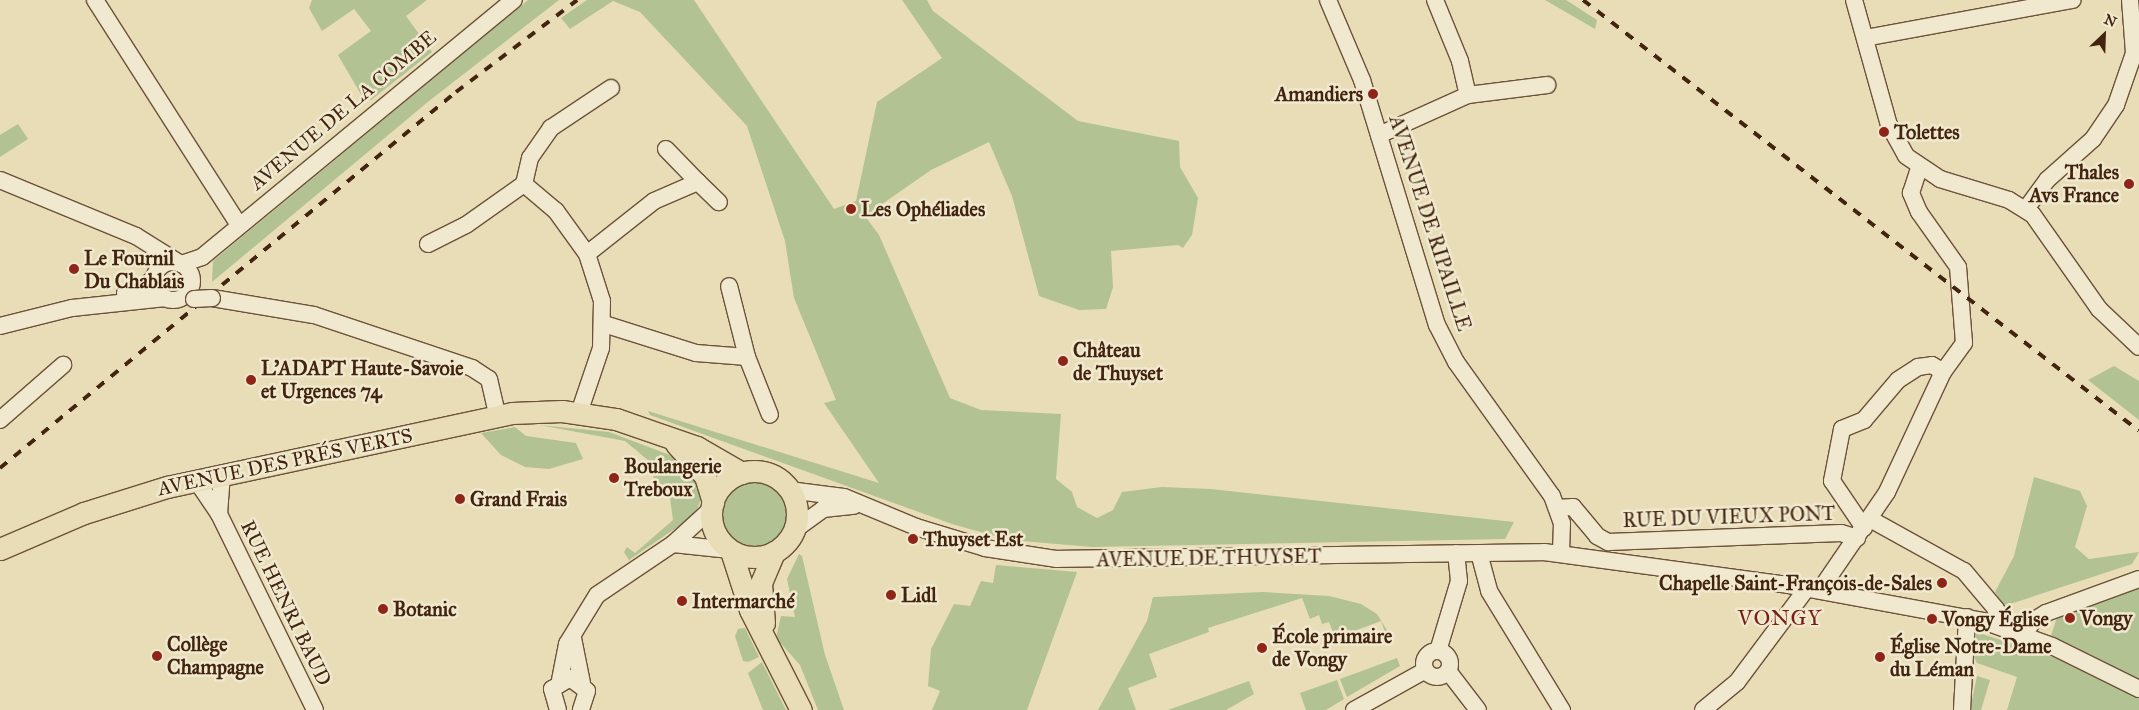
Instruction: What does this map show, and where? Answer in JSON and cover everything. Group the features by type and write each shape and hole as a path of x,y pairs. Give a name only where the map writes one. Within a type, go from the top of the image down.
{"main road":[{"name":"AVENUE DES PRÉS VERTS","path":"0,549 109,504 196,480 497,415 579,412"},
{"path":"579,412 616,419 672,440 697,447 742,473 768,474 789,490 796,510 793,531 774,552 760,591 769,646"},
{"path":"672,440 701,469 712,506 716,534 731,550 750,610 801,710"},
{"path":"712,506 724,484 742,473"},
{"path":"731,550 752,557 774,552"}],"street":[{"path":"96,0 239,225"},
{"name":"AVENUE DE LA COMBE","path":"192,287 202,257 514,0"},
{"name":"AVENUE DE RIPAILLE","path":"1328,0 1379,135 1446,344 1557,508 1561,553"},
{"path":"1435,0 1460,61 1468,96"},
{"path":"1854,0 1893,134 1919,168 2026,210 2046,230 2099,309 2139,347"},
{"path":"1865,38 2073,0"},
{"path":"2026,210 2047,180 2093,139 2116,105 2134,53 2130,0"},
{"path":"1379,135 1468,96 1547,85"},
{"path":"428,244 466,225 524,184 530,158 552,128 611,88"},
{"path":"666,149 718,202"},
{"path":"1702,710 1735,684 1864,528 1892,483 1943,372 1964,343 1956,263 1916,205 1910,186 1919,168"},
{"path":"0,180 157,248 192,287"},
{"path":"587,254 654,201 698,182"},
{"path":"524,184 556,212 587,254 604,324 598,357 579,412"},
{"path":"157,248 157,291 192,287 334,320 479,371 491,383 497,415"},
{"path":"0,320 78,300 134,292 167,263 192,287"},
{"path":"729,286 747,357 770,415"},
{"path":"0,326 72,308 192,287"},
{"path":"604,324 696,353 747,357"},
{"path":"0,420 63,365"},
{"path":"1864,528 1832,481 1842,430 1864,420 1898,380 1918,367 1932,365 1943,372"},
{"name":"RUE HENRI BAUD","path":"219,514 222,474"},
{"name":"RUE HENRI BAUD","path":"196,480 219,514 315,710"},
{"name":"AVENUE DE THUYSET","path":"789,490 838,496 864,508 962,542 1057,559 1561,553 1813,589 1968,617 1998,626 2024,635 2139,689"},
{"path":"550,706 560,680 564,652 574,631 603,590 673,544 712,506"},
{"name":"AVENUE DE THUYSET","path":"793,531 829,507 864,508"},
{"name":"RUE DU VIEUX PONT","path":"1557,508 1576,509 1597,536 1608,542 1841,533 1864,528 1964,571 1996,609 1998,626"},
{"path":"673,544 731,550"},
{"path":"1426,670 1426,657 1438,651 1459,581 1456,553"},
{"path":"1479,553 1487,587 1562,710"},
{"path":"2024,635 2043,614 2139,579"},
{"path":"1962,710 1968,617"},
{"path":"574,631 573,654 587,698 581,710"},
{"path":"1438,651 1449,658 1448,671 1478,710"},
{"path":"1426,670 1437,677 1448,671"},
{"path":"1354,710 1426,670"},
{"path":"560,680 582,683"}],"green space":[{"path":"312,0 427,0 406,16 432,52 371,100 363,98 338,55 371,31 354,9 322,31 309,8"},
{"path":"528,0 559,0 429,101 212,282 213,261"},
{"path":"587,0 694,0 834,209 856,201 877,102 942,58 902,0 927,0 933,11 1078,121 1179,141 1180,167 1198,198 1192,235 1183,248 1178,245 1111,251 1113,287 1106,309 1079,310 1039,296 1012,196 989,142 931,170 865,216 879,235 950,398 981,410 1061,414 1056,479 1072,492 1077,507 1097,518 1113,510 1122,492 1162,487 1211,489 1514,522 1505,539 1092,547 1009,540 952,524 650,415 648,411 879,483 824,403 836,400 794,298 785,241 747,126 640,12 613,1 570,29 561,18"},
{"path":"1545,0 1566,0 1597,20 1595,29"},
{"path":"18,124 28,139 0,157 0,135"},
{"path":"2114,366 2139,381 2139,420 2088,380"},
{"path":"539,425 609,432 675,457 699,483 701,499 695,515 629,560 624,552 627,547 635,553 673,520 670,498 655,482 649,461 625,441"},
{"path":"515,427 526,436 576,443 583,459 549,469 525,467 501,455 481,433"},
{"path":"2034,477 2080,491 2087,506 2075,547 2089,559 2139,552 2132,564 2004,606 1995,592 2014,556"},
{"path":"761,479 774,485 783,494 787,500 789,514 787,528 779,539 768,547 747,549 740,547 729,539 721,528 719,507 721,500 729,489 740,481"},
{"path":"799,554 802,556 825,655 844,710 818,710 800,665 776,638 781,616 795,617 787,579"},
{"path":"996,565 1077,572 1027,710 932,710 940,691 928,686 931,649 954,604 970,606 981,581 993,583"},
{"path":"2139,586 2139,681 2051,636 2057,617"},
{"path":"1263,592 1329,596 1361,604 1377,614 1391,637 1387,638 1381,621 1349,633 1346,627 1333,632 1329,622 1322,624 1319,615 1310,619 1302,598 1208,628 1209,632 1149,654 1157,677 1128,688 1136,710 1098,710 1147,621 1153,597"},
{"path":"745,628 759,657 748,662 743,661 735,636 738,629"},
{"path":"1976,632 2065,661 2139,698 2139,710 2007,710 2017,677 1977,663 1973,655"},
{"path":"1397,658 1400,666 1347,697 1340,679"},
{"path":"762,662 786,710 763,710 748,673"},
{"path":"1977,676 1990,680 1981,710 1970,710"},
{"path":"1337,680 1344,699 1326,710 1306,710 1300,693"},
{"path":"1249,681 1254,694 1226,710 1168,710"}],"railway":[{"path":"0,468 456,92 577,0"},
{"path":"1583,0 2139,431"}],"place":[{"name":"Amandiers","path":"1373,94"},
{"name":"Tolettes","path":"1884,132"},
{"name":"Thales Avs France","path":"2129,184"},
{"name":"Les Ophéliades","path":"851,209"},
{"name":"Le Fournil Du Chablais","path":"74,269"},
{"name":"Château de Thuyset","path":"1063,361"},
{"name":"L'ADAPT Haute-Savoie et Urgences 74","path":"251,380"},
{"name":"Boulangerie Treboux","path":"614,478"},
{"name":"Grand Frais","path":"460,499"},
{"name":"Thuyset Est","path":"913,539"},
{"name":"Chapelle Saint-François-de-Sales","path":"1942,583"},
{"name":"Lidl","path":"891,595"},
{"name":"Intermarché","path":"682,601"},
{"name":"Botanic","path":"383,609"},
{"name":"Vongy","path":"2070,618"},
{"name":"Vongy Église","path":"1932,619"},
{"name":"École primaire de Vongy","path":"1262,648"},
{"name":"Collège Champagne","path":"157,656"},
{"name":"Église Notre-Dame du Léman","path":"1880,657"}],"district":[{"name":"VONGY","path":"1780,618"}]}
